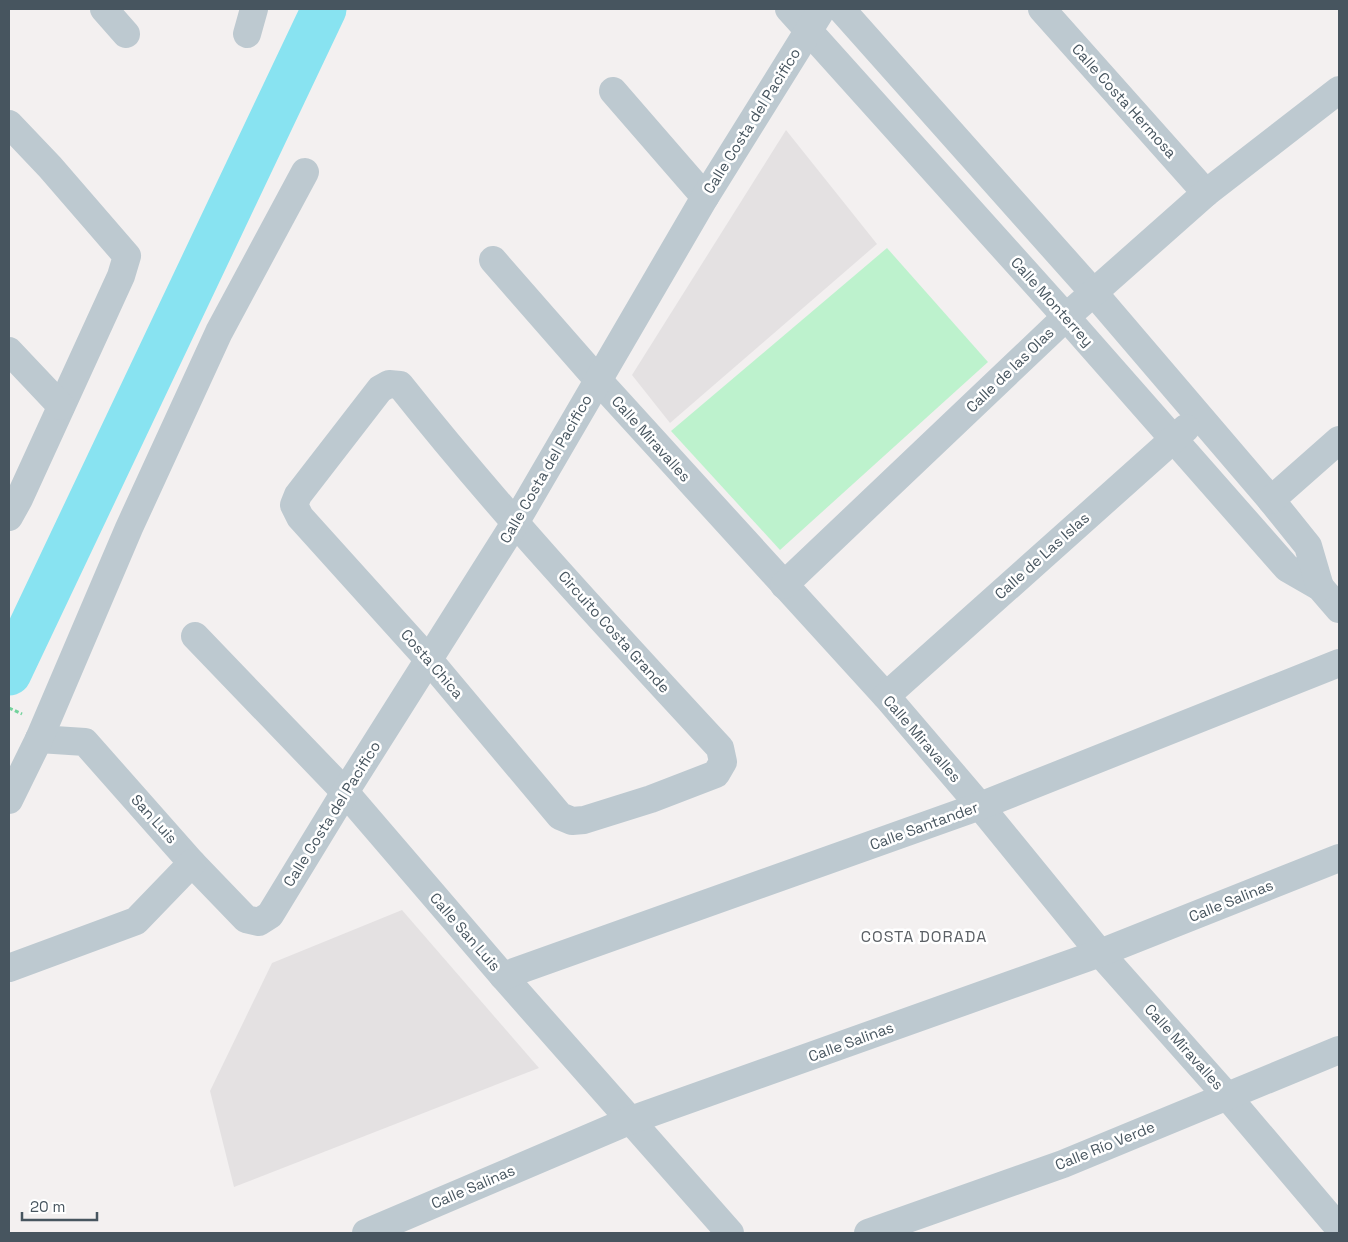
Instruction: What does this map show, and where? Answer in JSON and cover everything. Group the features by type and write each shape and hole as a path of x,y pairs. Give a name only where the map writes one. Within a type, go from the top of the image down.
{"street":[{"path":"104,9 126,34"},
{"name":"Calle Monterrey","path":"789,9 816,20 1172,440 1288,568 1320,587 1339,609"},
{"name":"Calle Monterrey","path":"841,9 1094,293 1198,417 1271,500 1308,546 1320,587"},
{"name":"Calle Costa Hermosa","path":"1042,9 1206,193"},
{"name":"Calle Costa del Pacifico","path":"259,922 270,915 345,792 515,523 705,197 816,20"},
{"name":"Calle de las Olas","path":"784,585 1066,317 1206,193 1339,90"},
{"path":"614,91 705,197"},
{"path":"9,124 50,167 127,256 121,276 9,517"},
{"path":"9,800 39,739 129,528 219,332 305,172"},
{"name":"Calle Miravalles","path":"493,260 598,380 886,696 980,806 1100,953 1227,1096 1339,1228"},
{"path":"9,352 61,406"},
{"name":"Circuito Costa Grande","path":"389,384 400,385 455,454 515,523 720,748 723,762 716,774 651,799 584,820 572,821"},
{"name":"Costa Chica","path":"389,384 380,390 298,495 294,505 300,516 429,660 560,816 572,821"},
{"name":"Calle de Las Islas","path":"886,696 1198,417"},
{"path":"1271,500 1339,440"},
{"name":"Calle San Luis","path":"195,636 345,792 503,976 730,1233"},
{"name":"Calle Santander","path":"503,976 980,806 1339,663"},
{"name":"San Luis","path":"39,739 85,742 192,863 246,919 259,922"},
{"name":"Calle Salinas","path":"366,1233 631,1120 1100,953 1339,858"},
{"path":"9,968 136,921 192,863"},
{"name":"Calle Río Verde","path":"868,1233 1063,1164 1339,1050"}],"shaded area":[{"path":"786,130 877,244 670,423 632,375"},
{"path":"402,910 539,1068 234,1187 210,1091 272,963"}],"green space":[{"path":"887,248 988,362 780,550 671,431"}],"waterway":[{"path":"9,673 324,9"}],"district":[{"name":"COSTA DORADA","path":"924,936"}]}
